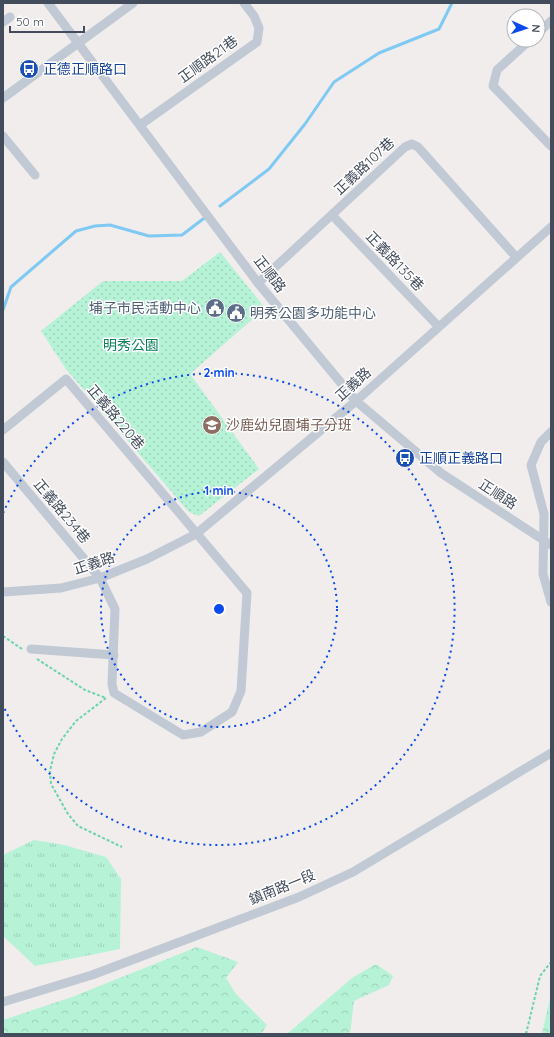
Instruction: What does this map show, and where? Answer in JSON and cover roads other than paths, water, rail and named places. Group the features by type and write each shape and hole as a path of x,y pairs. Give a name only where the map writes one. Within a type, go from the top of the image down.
{"street":[{"name":"正順路","path":"48,3 258,282 356,401 441,473 548,543"},
{"path":"3,98 132,3"},
{"name":"正順路21巷","path":"140,125 257,42 259,28 254,16 244,3"},
{"path":"521,48 497,70 493,86 551,146"},
{"path":"3,136 35,175"},
{"name":"正義路107巷","path":"258,282 405,147 412,144 418,147 516,257"},
{"name":"正義路135巷","path":"332,215 438,326"},
{"name":"正義路","path":"3,592 61,588 100,578 147,559 196,534 356,401 438,326 551,227"},
{"name":"正義路220巷","path":"3,430 66,379 196,534"},
{"path":"551,432 541,442 531,465 544,514 548,543 543,574 551,602"},
{"name":"正義路234巷","path":"3,462 100,578 115,610 112,684 114,693 183,735 201,732 232,712 242,691 247,593 196,534"},
{"path":"31,653 114,655"},
{"name":"鎮南路一段","path":"3,1002 92,975 299,897 353,872 551,753"}],"waterway":[{"path":"220,206 269,169 305,124 334,82 379,53 439,29 452,3"},
{"path":"3,310 11,287 76,231 95,226 110,225 149,236 182,235 207,216"}],"place":[{"name":"正德正順路口","path":"29,69"},
{"name":"埔子市民活動中心","path":"215,308"},
{"name":"明秀公園多功能中心","path":"236,313"},
{"name":"沙鹿幼兒園埔子分班","path":"212,425"},
{"name":"正順正義路口","path":"405,458"}],"park label":[{"name":"明秀公園","path":"131,345"}]}
